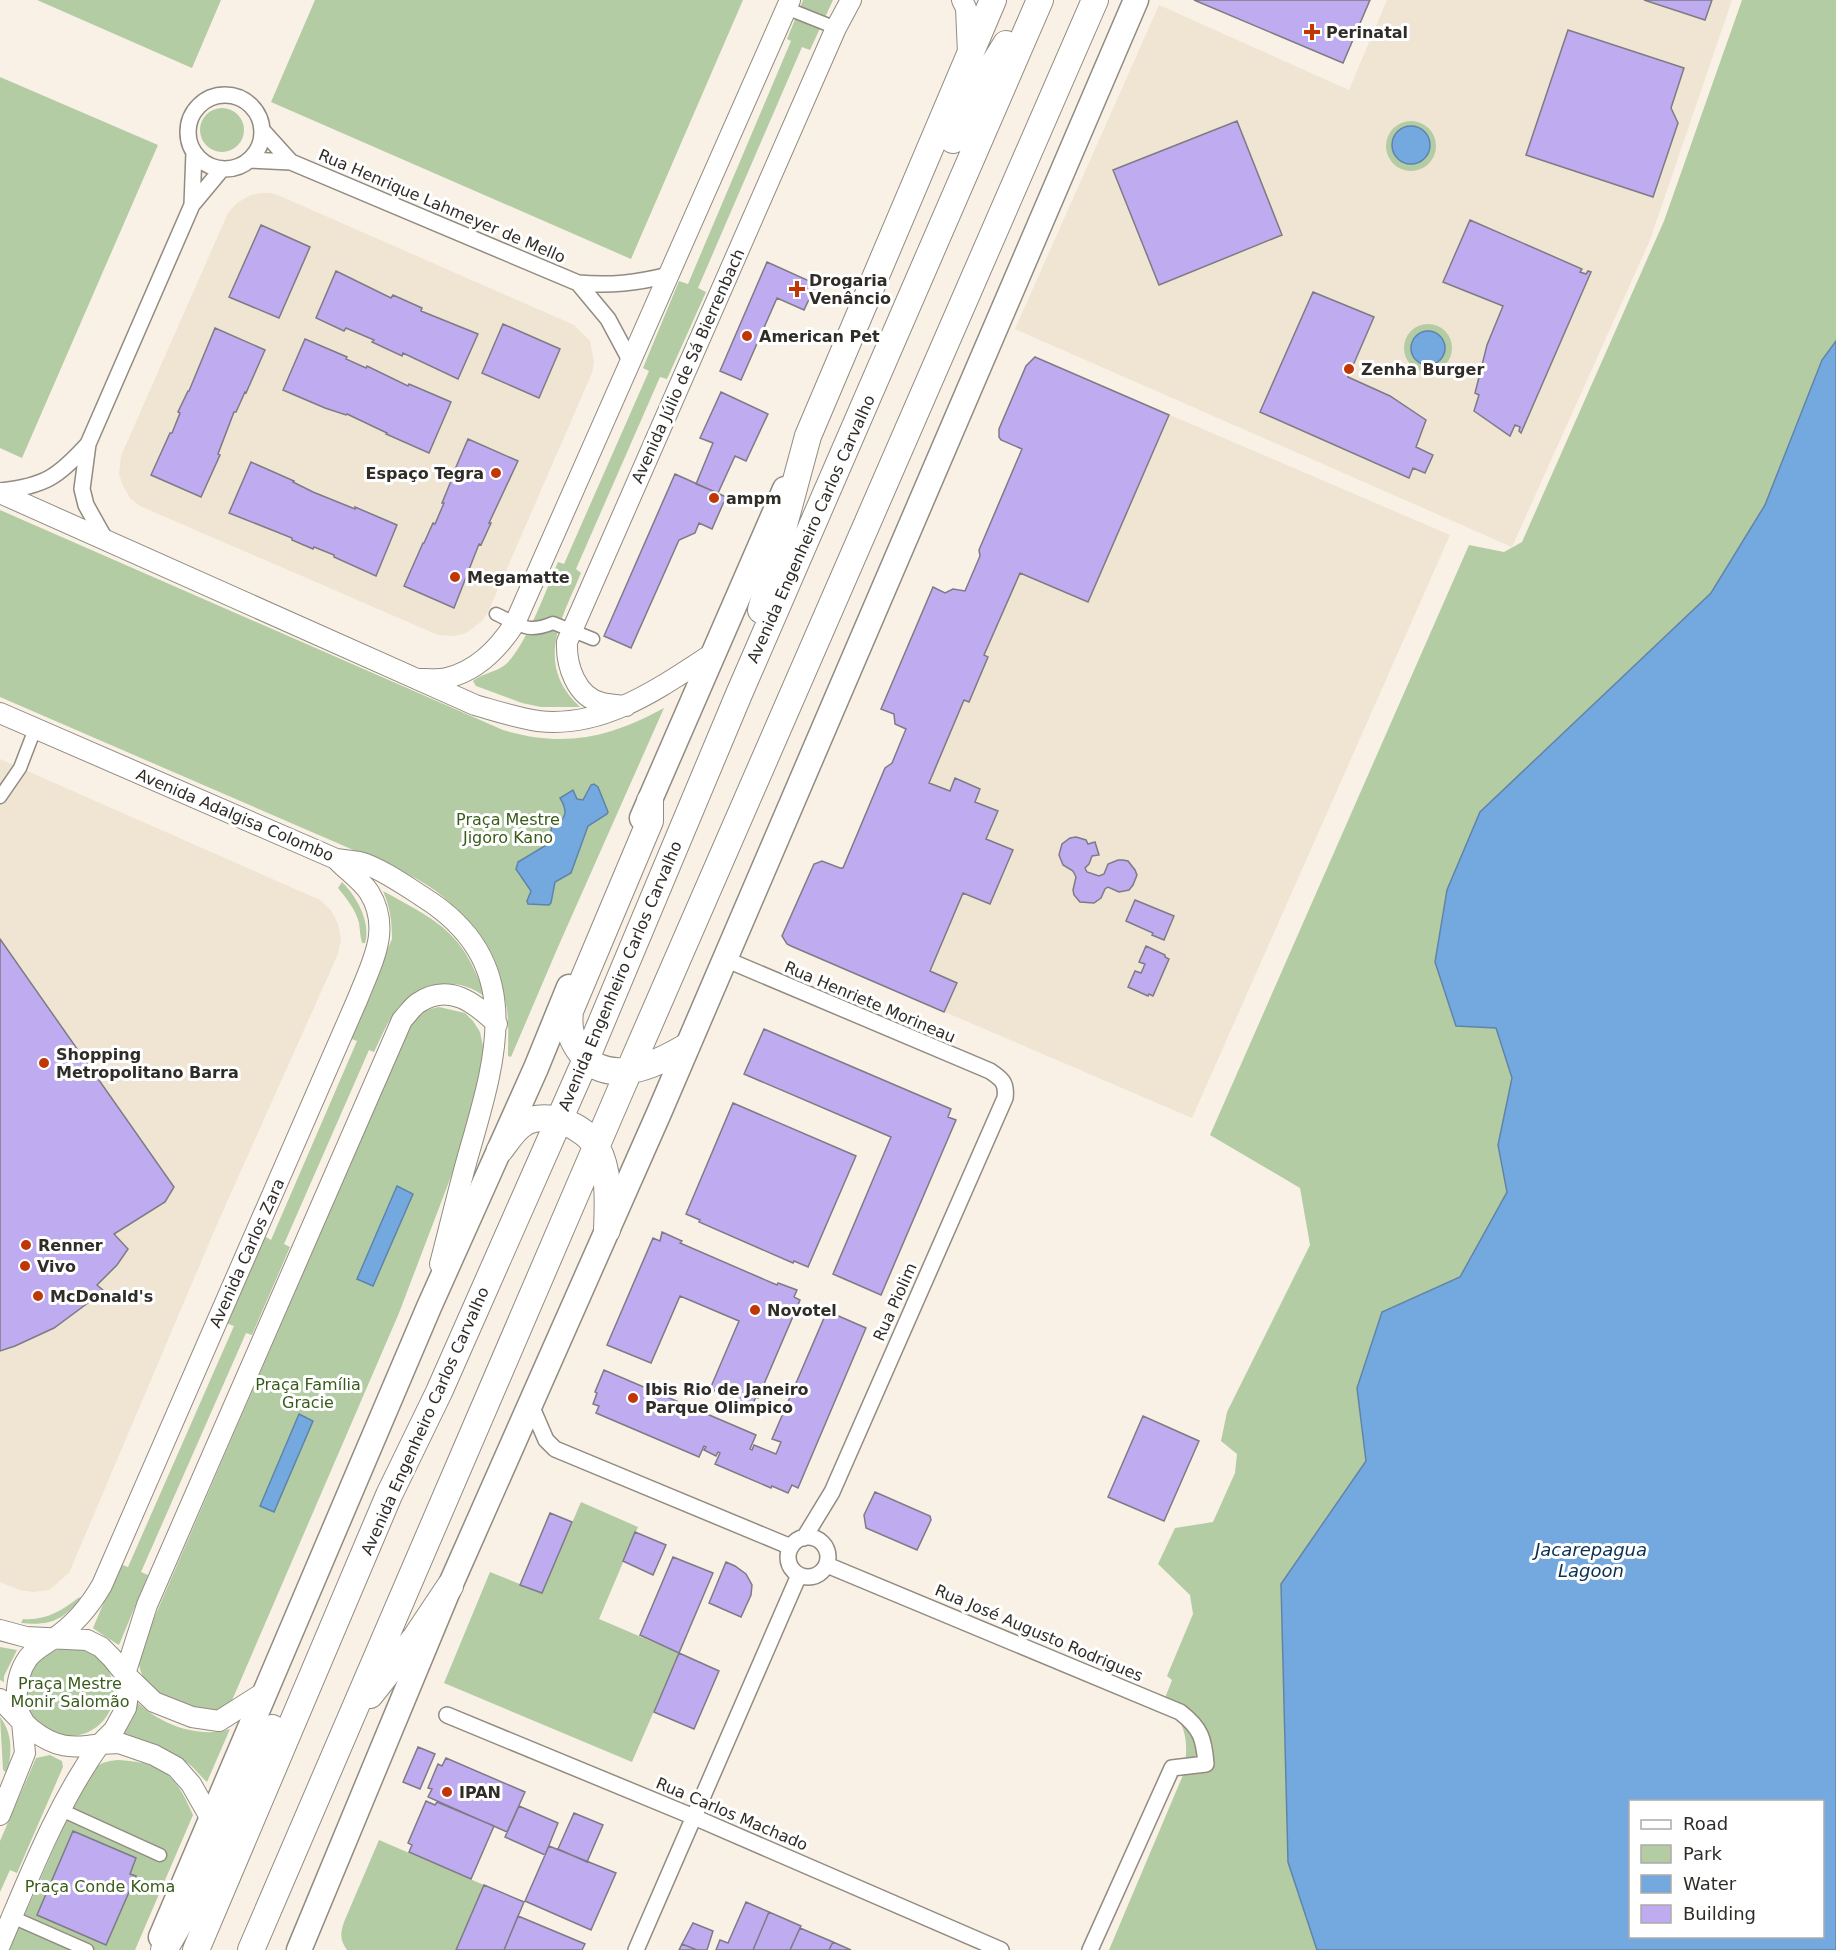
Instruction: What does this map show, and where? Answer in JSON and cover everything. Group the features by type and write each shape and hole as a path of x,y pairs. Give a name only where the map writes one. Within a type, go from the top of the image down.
{"highway":[{"path":"739,694 808,436 993,0"},
{"path":"918,176 941,159 950,147 964,112 1015,29 1039,0"},
{"name":"Avenida Engenheiro Carlos Carvalho","path":"196,1950 389,1495 439,1392 586,1059 739,694 1039,0"},
{"path":"251,1950 629,1071 1095,0"},
{"path":"650,801 650,820 570,1011 568,1028 572,1041 586,1059 606,1070 629,1071 667,1058 686,1047"},
{"path":"500,1150 518,1127 535,1119 558,1121 586,1134 597,1147 606,1179 607,1230"},
{"path":"164,1950 183,1917 368,1524 389,1495"},
{"path":"339,1744 365,1701 416,1637 450,1586"}],"main road":[{"path":"299,1950 450,1586 607,1230 1136,0"},
{"path":"155,1950 429,1307 500,1150 808,436"}],"street":[{"name":"Avenida Júlio de Sá Bierrenbach","path":"626,706 600,703 582,691 571,672 566,657 567,642 836,28 851,0"},
{"path":"962,0 966,8 968,59"},
{"path":"418,680 446,679 485,660 504,640 515,622 788,4 836,28"},
{"path":"218,96 236,97 246,102 260,119 262,130 258,148 250,160 234,168 222,169 206,164 194,152 190,142 190,121 201,105 218,96"},
{"name":"Rua Henrique Lahmeyer de Mello","path":"262,130 291,162"},
{"path":"192,205 194,152"},
{"name":"Rua Henrique Lahmeyer de Mello","path":"250,160 291,162 578,283 615,285 669,275"},
{"path":"105,539 86,505 82,489 88,444 192,205 222,169"},
{"name":"Rua Henrique Lahmeyer de Mello","path":"578,283 609,318 631,362"},
{"path":"0,492 25,488 62,472 88,444"},
{"path":"0,492 476,705 539,721 580,718 626,706 656,690 715,652"},
{"path":"496,614 535,630 553,624 593,639"},
{"name":"Avenida Adalgisa Colombo","path":"0,713 336,859 361,862 399,881 434,903 460,926 478,949 490,975 495,1000 497,1024 495,1051 486,1096 460,1185 429,1307"},
{"path":"0,797 20,768 35,729"},
{"name":"Avenida Carlos Zara","path":"54,1639 92,1603 102,1585 355,1006 371,964 381,928 375,905 368,891 336,859"},
{"name":"Rua Henriete Morineau","path":"724,959 990,1071 1001,1078"},
{"path":"0,1945 59,1809 100,1744 117,1725 126,1708 128,1695 125,1674 147,1605 402,1020 417,1004 440,994 452,995 476,1004 497,1024"},
{"name":"Rua Piolim","path":"797,1542 832,1492 1005,1098 1007,1089 1001,1078"},
{"path":"530,1403 546,1440 555,1449 797,1542"},
{"path":"812,1537 825,1546 828,1553 827,1564 820,1573 814,1576 799,1575 789,1563 788,1555 797,1542 812,1537"},
{"name":"Rua José Augusto Rodrigues","path":"827,1564 1180,1712 1192,1722 1203,1737 1206,1764 1172,1768 1090,1950"},
{"path":"636,1950 799,1575"},
{"path":"0,1630 26,1636 87,1640 101,1647 154,1702 175,1712 205,1720 219,1721 263,1693"},
{"path":"0,1815 25,1753 16,1695 20,1674 27,1659 36,1649 54,1639"},
{"path":"0,1699 22,1722 45,1740 66,1747 119,1743 154,1755 176,1767 191,1784 211,1819"},
{"name":"Rua Carlos Machado","path":"447,1715 694,1817 1002,1950"},
{"path":"59,1809 160,1855"},
{"path":"12,1917 87,1950"}],"shaded area":[{"path":"1387,0 1732,0 1650,240 1512,547 1015,329 1159,5 1349,90"},
{"path":"262,193 280,196 574,325 590,341 594,362 592,373 488,612 482,621 466,633 455,636 438,635 140,506 130,498 123,486 119,474 121,456 228,213 237,203 251,195"},
{"path":"1035,357 1450,535 1192,1118 791,946 782,936 814,864 822,861 843,868 885,768 892,763 906,729 895,724 893,714 881,709 933,587 945,593 953,589 965,591 980,557 979,550 1022,449 1001,440 999,429 1026,366"},
{"path":"0,759 320,900 331,910 338,924 341,939 338,954 218,1222 69,1573 49,1590 33,1592 20,1590 0,1582"}],"green space":[{"path":"37,0 221,0 192,68"},
{"path":"315,0 743,0 631,259 271,102"},
{"path":"803,0 833,0 810,50 802,47 698,288 706,292 667,379 660,377 576,569 581,573 560,625 555,658 558,675 566,691 580,707 541,707 522,703 476,686 473,681 502,667 514,656 535,616 558,562 564,564 649,371 643,368 679,281 688,284 791,41 787,39"},
{"path":"1742,0 1836,0 1836,341 1822,360 1765,505 1711,593 1481,812 1496,1028 1512,1078 1498,1145 1507,1192 1460,1277 1382,1312 1357,1388 1366,1460 1281,1584 1288,1862 1317,1950 1109,1950 1183,1775 1185,1763 1186,1743 1182,1725 1165,1698 1172,1680 1167,1676 1193,1614 1190,1595 1158,1564 1175,1528 1213,1522 1235,1473 1237,1454 1221,1441 1227,1412 1310,1245 1300,1188 1210,1135 1469,545 1504,552 1522,542 1664,221"},
{"path":"0,77 158,145 22,458 0,448"},
{"path":"222,108 237,115 244,130 237,145 222,152 207,145 200,130 207,115"},
{"path":"1411,121 1429,128 1436,146 1429,164 1411,171 1393,164 1386,146 1393,128"},
{"path":"1423,324 1433,324 1445,331 1452,343 1452,353 1445,365 1433,372 1423,372 1408,361 1404,353 1404,343 1415,328"},
{"name":"Praça Mestre Jigoro Kano","path":"0,510 503,730 546,738 586,737 624,727 664,708 511,1057 508,1056 508,1016 497,970 478,934 451,903 435,890 388,865 0,697"},
{"path":"342,882 353,895 361,910 366,927 365,943 362,943 356,913 338,888"},
{"path":"383,891 420,912 447,931 468,957 485,997 475,990 452,984 441,984 419,991 396,1011 374,1052 369,1050 284,1244 290,1247 252,1335 246,1333 141,1572 148,1575 119,1645 93,1628 120,1564 128,1567 234,1326 226,1323 264,1236 271,1240 357,1041 349,1038 392,939 390,914"},
{"name":"Praça Família Gracie","path":"439,1007 465,1013 480,1032 484,1067 474,1116 399,1313 230,1705 210,1711 190,1707 163,1695 149,1685 141,1671 139,1653 410,1026 422,1013"},
{"path":"581,1502 638,1527 599,1619 679,1653 632,1762 444,1683 490,1572 542,1593"},
{"path":"82,1597 69,1611 56,1620 31,1624 21,1623 23,1619 52,1614"},
{"path":"0,1647 17,1650 4,1676 4,1682 0,1680"},
{"name":"Praça Mestre Monir Salomão","path":"70,1648 87,1652 101,1661 110,1675 114,1692 110,1709 101,1723 87,1732 70,1736 53,1732 39,1723 30,1709 26,1692 30,1675 39,1661 53,1652"},
{"path":"137,1702 157,1717 180,1728 205,1732 230,1729 207,1782 179,1757 122,1737 133,1718"},
{"path":"0,1717 7,1730 10,1744 7,1773 3,1770"},
{"path":"50,1755 62,1761 63,1767 17,1873 10,1870 0,1892 0,1841 36,1758"},
{"name":"Praça Conde Koma","path":"117,1760 145,1764 166,1773 180,1790 193,1815 135,1950 9,1950 82,1784 96,1767 105,1762"},
{"path":"379,1840 484,1885 456,1950 347,1950 342,1940 343,1926"}],"water":[{"path":"1411,126 1418,127 1424,132 1429,138 1429,152 1424,158 1418,163 1411,164 1404,163 1398,158 1393,152 1392,145 1393,138 1398,132 1404,127"},
{"path":"1428,331 1440,336 1445,348 1440,360 1428,365 1416,360 1411,348 1416,336"},
{"name":"Jacarepagua Lagoon","path":"1836,341 1836,1950 1317,1950 1288,1862 1281,1584 1366,1461 1357,1388 1382,1312 1460,1277 1507,1192 1498,1145 1512,1078 1496,1028 1456,1026 1435,962 1447,890 1480,812 1711,593 1765,505 1822,360"},
{"path":"591,785 598,787 607,814 588,826 571,873 555,882 551,903 549,905 528,904 531,891 516,869 518,862 548,844 552,826 561,821 565,815 560,798 573,790 577,799 583,800"},
{"path":"397,1186 413,1194 373,1286 357,1279"},
{"path":"299,1414 313,1421 274,1512 260,1506"}],"building":[{"name":"Perinatal","path":"1194,0 1370,0 1343,63"},
{"path":"1644,0 1712,0 1705,20"},
{"path":"1568,30 1684,68 1671,108 1678,123 1653,197 1526,155"},
{"path":"1237,121 1282,235 1159,285 1113,170"},
{"path":"1470,220 1582,269 1580,272 1586,274 1588,271 1591,272 1521,433 1520,427 1515,425 1510,436 1474,411 1479,395 1475,393 1487,345 1503,306 1443,282"},
{"path":"261,225 310,247 279,318 229,297"},
{"path":"767,262 816,284 804,310 777,298 741,380 720,371"},
{"path":"336,271 391,298 393,295 422,308 421,311 478,334 458,379 403,353 402,356 372,342 374,340 346,328 344,331 316,318"},
{"path":"1313,292 1374,317 1348,377 1390,396 1426,420 1416,447 1433,455 1425,473 1413,468 1409,478 1260,412"},
{"path":"503,324 560,349 539,398 482,373"},
{"path":"215,328 265,350 246,393 234,412 218,454 220,455 201,497 151,475 172,433 180,413 178,412"},
{"path":"305,339 366,368 367,366 408,386 409,384 451,402 429,453 347,414 325,408 283,390"},
{"path":"1035,357 1169,415 1088,602 1020,573 984,655 988,657 969,702 964,700 929,783 950,791 955,778 980,789 975,802 998,811 986,839 1013,850 990,904 963,893 930,971 957,983 944,1012 791,946 782,936 814,864 822,861 843,868 885,768 892,763 906,729 895,724 894,714 881,709 933,587 945,593 953,589 965,591 980,556 979,550 1022,449 1001,440 999,429 1026,366"},
{"path":"721,392 768,414 746,461 735,456 718,493 696,484 713,443 700,438"},
{"path":"468,439 518,461 481,545 479,544 454,608 404,586 433,523 435,524"},
{"path":"251,462 313,492 397,525 376,576 334,555 314,547 313,549 292,538 229,513"},
{"path":"675,474 726,497 712,529 699,523 695,533 679,540 631,648 604,636"},
{"path":"1076,837 1086,840 1088,844 1095,842 1099,855 1092,856 1085,868 1087,872 1099,876 1104,874 1108,864 1118,860 1128,861 1137,875 1129,890 1119,892 1108,887 1101,898 1094,903 1080,902 1073,890 1076,877 1073,871 1063,865 1059,855 1062,844"},
{"path":"1135,900 1174,916 1164,940 1126,921"},
{"name":"Shopping Metropolitano Barra","path":"0,939 174,1187 165,1202 114,1234 128,1249 117,1265 97,1285 104,1291 54,1328 0,1351"},
{"path":"1146,946 1169,959 1153,996 1128,987 1135,971 1141,973 1145,964 1139,962"},
{"path":"764,1029 951,1109 948,1117 956,1120 881,1295 833,1274 891,1137 744,1074"},
{"path":"733,1103 856,1156 808,1267 794,1261 793,1263 699,1222 700,1220 686,1214"},
{"name":"Novotel","path":"662,1232 682,1241 680,1243 777,1285 778,1283 797,1290 794,1297 800,1300 758,1398 756,1397 751,1407 735,1398 710,1389 739,1321 680,1296 651,1363 607,1345 653,1238 660,1241"},
{"name":"Ibis Rio de Janeiro Parque Olimpico","path":"827,1311 866,1328 798,1488 792,1485 788,1493 715,1464 720,1453 718,1452 716,1456 704,1450 706,1447 704,1446 699,1457 596,1413 599,1406 593,1404 597,1393 595,1392 604,1370 756,1435 750,1449 752,1450 754,1445 776,1454 781,1442 772,1439"},
{"path":"1143,1416 1199,1441 1164,1521 1108,1497"},
{"path":"875,1492 930,1516 931,1520 917,1550 866,1528 864,1515"},
{"path":"550,1513 572,1522 542,1593 520,1585"},
{"path":"635,1532 666,1545 653,1575 623,1561"},
{"path":"673,1557 713,1573 679,1653 640,1635"},
{"path":"726,1562 746,1574 752,1585 751,1595 741,1617 709,1603"},
{"path":"679,1653 719,1671 694,1729 654,1712"},
{"path":"418,1747 435,1754 420,1789 403,1782"},
{"path":"446,1758 525,1792 507,1832 428,1797 432,1789 428,1788 438,1764 442,1766"},
{"path":"426,1801 435,1805 437,1802 494,1826 471,1879 409,1852 412,1845 408,1843"},
{"path":"519,1806 558,1823 545,1855 505,1837"},
{"path":"574,1813 603,1825 587,1862 558,1849"},
{"path":"73,1831 136,1858 130,1874 136,1876 106,1945 37,1915"},
{"path":"549,1846 616,1873 591,1930 525,1901"},
{"path":"484,1885 524,1902 504,1950 456,1950"},
{"path":"746,1902 769,1912 753,1950 716,1950 720,1940 728,1943"},
{"path":"769,1912 801,1926 790,1950 753,1950"},
{"path":"518,1916 585,1944 582,1950 504,1950"},
{"path":"693,1923 713,1931 707,1950 697,1950 682,1944"},
{"path":"800,1928 833,1942 829,1950 790,1950"},
{"path":"833,1942 851,1950 829,1950"},
{"path":"682,1944 697,1950 679,1950"}],"place":[{"name":"Perinatal","path":"1312,32"},
{"name":"Drogaria Venâncio","path":"797,289"},
{"name":"American Pet","path":"747,336"},
{"name":"Zenha Burger","path":"1349,369"},
{"name":"Espaço Tegra","path":"496,473"},
{"name":"ampm","path":"714,498"},
{"name":"Megamatte","path":"455,577"},
{"name":"Shopping Metropolitano Barra","path":"44,1063"},
{"name":"Renner","path":"26,1245"},
{"name":"Vivo","path":"25,1266"},
{"name":"McDonald's","path":"38,1296"},
{"name":"Novotel","path":"755,1310"},
{"name":"Ibis Rio de Janeiro Parque Olimpico","path":"633,1398"},
{"name":"IPAN","path":"447,1792"}]}
